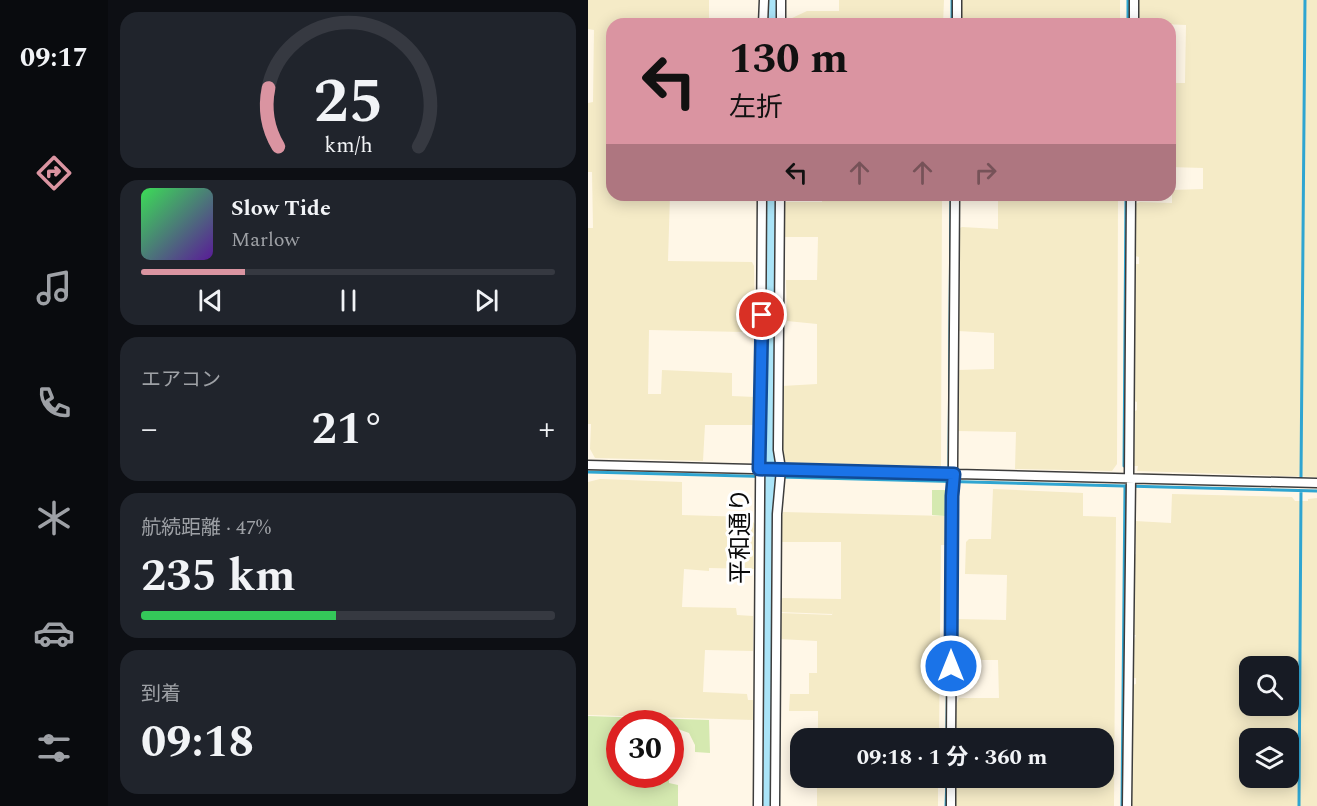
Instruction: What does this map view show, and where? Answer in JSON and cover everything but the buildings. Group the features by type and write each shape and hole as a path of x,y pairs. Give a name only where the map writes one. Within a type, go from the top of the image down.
{"street":[{"path":"763,18 764,0"},
{"path":"781,0 781,18"},
{"path":"957,0 957,18"},
{"path":"1134,0 1134,18"},
{"name":"平和通り","path":"758,806 762,201"},
{"path":"775,806 777,514 780,473 778,450 780,201"},
{"path":"951,728 955,201"},
{"path":"1127,806 1131,201"},
{"path":"588,465 953,479 1317,483"},
{"path":"951,788 951,806"}],"shaded area":[{"path":"588,0 709,0 709,18 606,18 606,201 670,201 668,261 752,262 754,266 755,318 744,318 744,332 649,330 648,394 661,394 662,370 732,373 732,396 755,397 755,425 705,425 703,461 595,458 590,449 588,228 593,228 592,172 588,172 588,103 593,102 594,30 588,29"},
{"path":"839,0 944,0 943,18 792,18 807,11 839,11"},
{"path":"960,0 1120,0 1120,18 960,18"},
{"path":"1138,0 1317,0 1317,477 1137,471 1138,466 1133,466 1135,411 1137,410 1137,402 1134,401 1135,264 1139,264 1139,257 1135,256 1135,204 1140,202 1172,203 1176,201 1176,190 1203,189 1203,168 1176,167 1176,83 1185,83 1186,25 1176,25 1176,18 1137,18"},
{"path":"942,201 941,466 786,463 782,455 782,386 817,384 817,324 787,321 786,280 817,280 818,237 784,237 784,202"},
{"path":"998,201 1118,201 1117,464 1112,471 1015,469 1016,432 957,431 958,370 994,369 994,333 958,331 958,229 962,227 998,229"},
{"path":"600,479 682,482 682,515 748,517 755,524 754,569 709,568 709,571 684,569 682,607 736,608 737,615 753,616 753,651 705,650 703,692 747,694 748,700 753,700 753,720 684,718 684,710 606,710 606,716 588,715 588,482"},
{"path":"993,489 1083,493 1083,516 1116,517 1114,806 955,806 955,788 1114,788 1114,728 955,728 955,708 959,698 999,698 998,660 958,660 956,658 956,619 1006,620 1007,575 965,574 966,542 969,539 991,539"},
{"path":"1172,494 1292,497 1295,501 1317,498 1317,806 1131,806 1132,685 1136,684 1136,678 1132,678 1133,644 1136,635 1133,635 1135,521 1171,523"},
{"path":"783,512 946,516 945,545 941,545 939,728 818,728 818,711 789,711 790,694 809,694 809,673 817,673 817,641 779,639 780,613 832,615 833,608 832,614 780,612 781,599 841,599 841,542 780,542"},
{"path":"817,788 938,788 938,806 817,806"}],"green space":[{"path":"932,490 946,490 945,516 932,515"},
{"path":"588,716 606,717 606,788 678,788 678,806 588,806"},
{"path":"684,719 709,720 710,753 695,752 695,745 689,733 684,731"}],"waterway":[{"path":"773,18 774,0"},
{"path":"952,0 952,18"},
{"path":"1128,0 1128,18"},
{"path":"1301,477 1305,0"},
{"path":"767,806 772,201"},
{"path":"949,468 951,201"},
{"path":"1124,466 1126,201"},
{"path":"588,472 1317,491"},
{"path":"947,728 949,481"},
{"path":"1122,806 1125,486"},
{"path":"1299,806 1301,491"},
{"path":"946,806 947,788"}],"route":[{"path":"762,315 759,469 954,474 951,666"}]}
